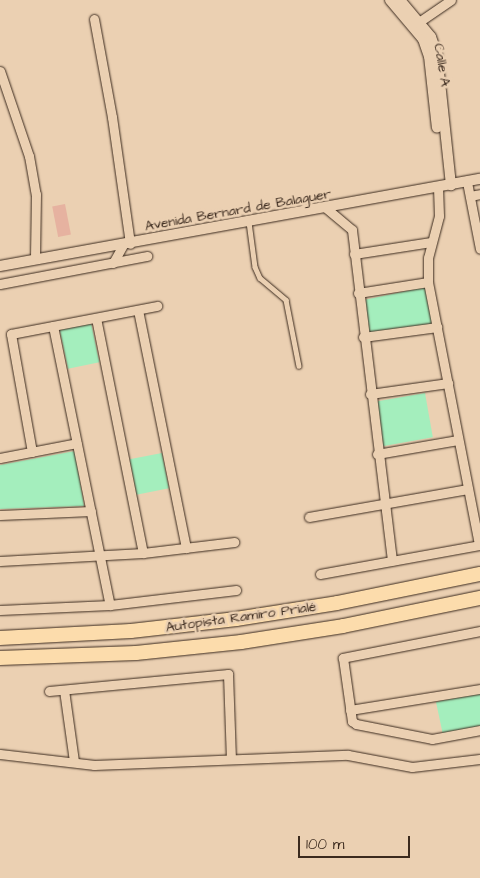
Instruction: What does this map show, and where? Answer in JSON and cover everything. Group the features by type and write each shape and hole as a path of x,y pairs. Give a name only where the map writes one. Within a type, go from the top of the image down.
{"highway":[{"name":"Autopista Ramiro Prialé","path":"0,638 131,631 236,619 480,574"},
{"name":"Autopista Ramiro Prialé","path":"0,658 136,653 241,642 343,626 480,598"}],"street":[{"name":"Calle A","path":"390,0 431,37 437,54 445,144 451,185"},
{"name":"Calle A","path":"400,0 415,24"},
{"path":"415,24 451,0"},
{"path":"94,19 112,117 126,245 113,263"},
{"path":"0,71 29,156 36,194 35,259"},
{"name":"Avenida Bernard de Balaguer","path":"0,266 126,245 480,179"},
{"path":"467,182 480,248"},
{"path":"320,574 480,545 428,282 431,242 439,216 438,188"},
{"path":"470,196 480,194"},
{"path":"326,208 352,230 377,454 392,561"},
{"path":"354,254 431,242"},
{"path":"0,284 147,256"},
{"path":"358,293 428,282"},
{"path":"32,452 11,334 157,306"},
{"path":"138,310 186,548"},
{"path":"96,318 143,553"},
{"path":"53,326 110,605"},
{"path":"364,337 437,326"},
{"path":"370,394 448,383"},
{"path":"377,454 458,440"},
{"path":"0,458 77,443"},
{"path":"309,517 468,488"},
{"path":"0,515 91,511"},
{"path":"0,561 143,553 234,542"},
{"path":"0,610 110,605 236,590"},
{"path":"480,631 343,658 352,721 356,724 432,739 480,730"},
{"path":"49,692 228,674 231,758"},
{"path":"350,710 480,688"},
{"path":"64,690 74,761"},
{"path":"0,754 74,761 94,765 231,758 348,755 412,767 480,759"}],"lane":[{"path":"249,222 255,266 260,278 286,300 299,366"}],"green space":[{"path":"425,287 433,325 371,338 362,300"},
{"path":"91,323 99,362 68,369 60,330"},
{"path":"425,393 433,437 383,446 375,402"},
{"path":"75,451 84,506 0,509 0,465"},
{"path":"162,453 169,488 136,495 130,459"},
{"path":"480,692 480,726 443,735 436,702"}],"building":[{"path":"65,204 71,234 58,237 52,206"}]}
